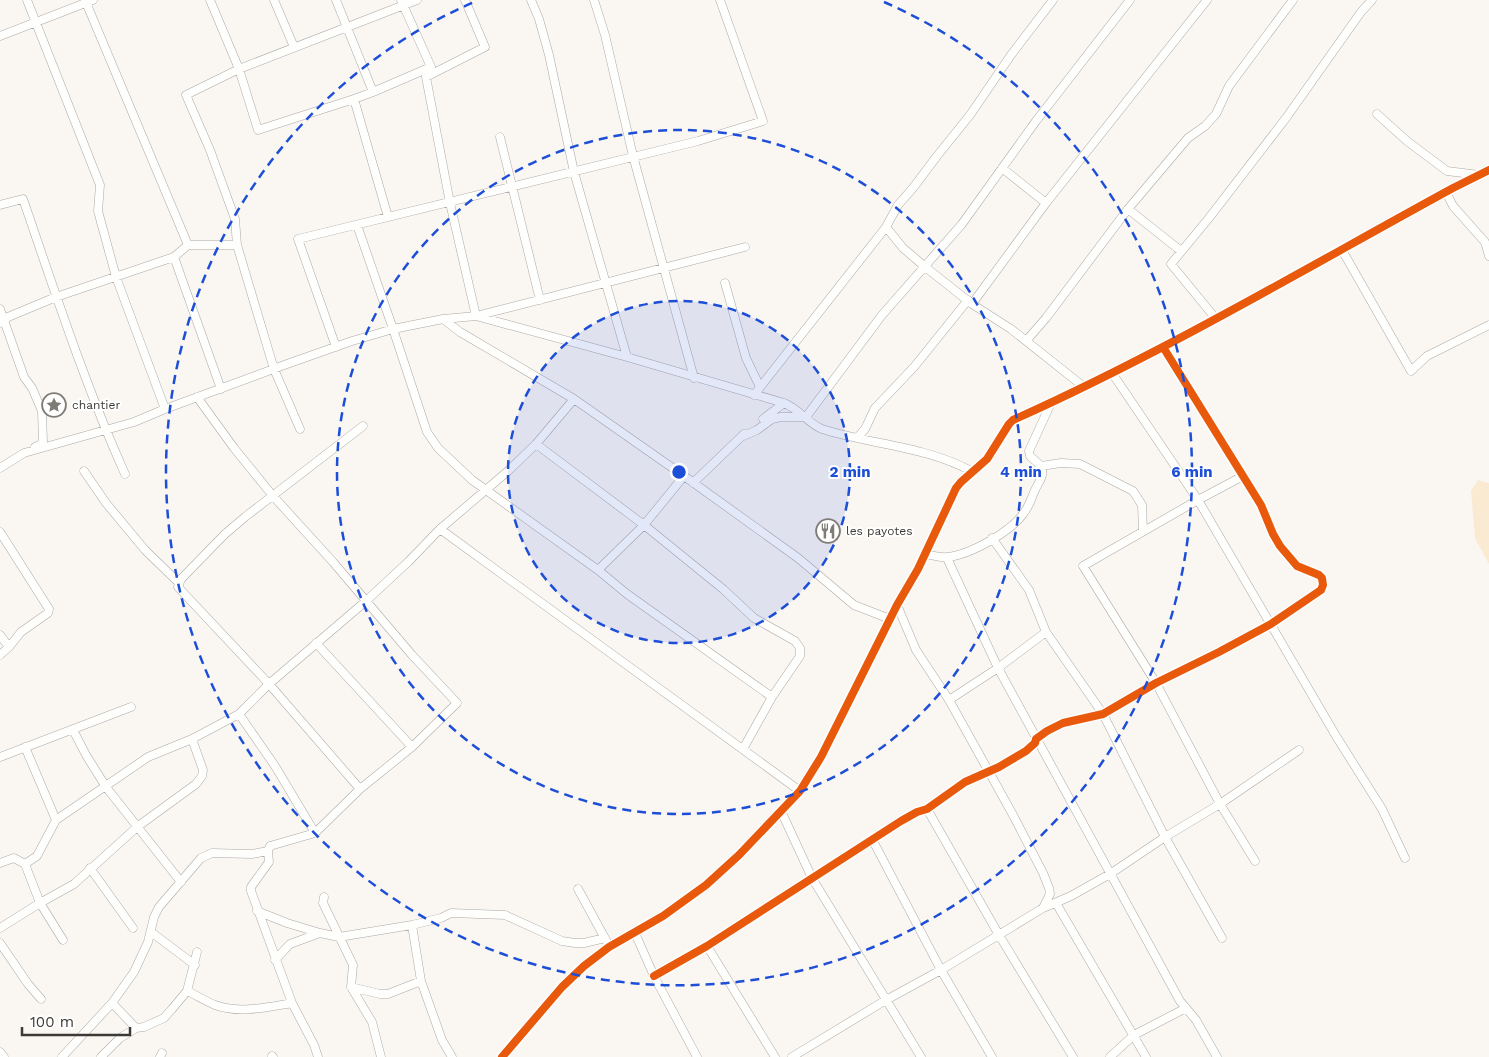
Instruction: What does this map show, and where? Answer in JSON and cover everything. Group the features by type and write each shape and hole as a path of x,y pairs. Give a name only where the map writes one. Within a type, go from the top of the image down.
{"street":[{"path":"27,0 100,185 98,211 116,277 166,409"},
{"path":"210,0 239,69 258,130 354,99 431,67"},
{"path":"274,0 294,47"},
{"path":"336,0 373,92"},
{"path":"300,429 274,369 237,245 235,219 210,150 186,94 239,69 346,28 402,3 417,0"},
{"path":"426,77 485,47 465,0"},
{"path":"531,0 539,19 546,46 574,172 627,357"},
{"path":"594,0 605,35 633,156 694,378"},
{"path":"336,347 298,239 698,141 764,121 720,0"},
{"path":"754,395 886,227 898,205 970,115 1052,0"},
{"path":"806,418 882,315 962,224 1036,121 1130,0"},
{"path":"857,438 875,408 908,374 970,302 1207,0"},
{"path":"1026,341 1046,318 1128,209 1188,138 1216,114 1229,86 1293,0"},
{"path":"1216,319 1171,264 1286,118 1361,12 1372,0"},
{"path":"0,36 88,1 188,245"},
{"path":"402,3 431,67"},
{"path":"431,67 426,77 450,203 476,316"},
{"path":"354,99 388,217"},
{"path":"1377,114 1407,141 1447,171 1480,175"},
{"path":"500,137 540,300"},
{"path":"1002,168 1046,203"},
{"path":"502,1057 562,987 584,966 609,947 679,906 706,885 739,855 800,791 821,757 896,605 925,554 956,488 987,459 1009,424 1216,319 1489,170"},
{"path":"1446,192 1453,206 1485,242 1489,256"},
{"path":"0,206 23,199 56,297 105,430 125,474"},
{"path":"1128,209 1181,251"},
{"path":"357,224 427,432 438,448 472,480 598,570 627,594 772,697"},
{"path":"886,227 903,248 924,266 970,302 1026,341 1084,387"},
{"path":"2,322 8,317 56,297 174,257 188,245 237,245"},
{"path":"24,453 134,422 274,369 393,329 443,319 476,316 745,248"},
{"path":"1342,250 1411,371 1426,356 1489,325"},
{"path":"174,257 221,389"},
{"path":"725,283 746,358 760,387"},
{"path":"0,309 2,322 24,378 32,388 42,411 43,443 0,468"},
{"path":"476,316 627,357 784,403 817,427 857,438 932,454 959,464 973,472"},
{"path":"443,319 460,332 574,398 798,558 854,605 890,619"},
{"path":"654,976 707,946 901,820 928,809 965,782 1026,751 1035,743 1036,739 1047,731 1062,723 1103,714 1156,683 1271,624 1321,590 1323,581 1319,576 1297,566 1280,546 1261,505 1244,476 1163,347"},
{"path":"1112,373 1198,500 1336,736 1382,809 1405,858"},
{"path":"198,397 234,448 273,496 412,655 457,703 412,747 360,789 315,833 270,846 268,862 251,887 257,912 275,960 318,1057"},
{"path":"25,864 37,856 56,820 148,758 239,714 269,684 366,601 440,529 487,490 536,444 574,398"},
{"path":"693,483 741,437 784,403"},
{"path":"925,554 947,558 965,553 1014,524 1029,507 1043,476 1041,466 1030,456 1029,451 1051,403"},
{"path":"741,437 757,430 772,419 781,417 806,418"},
{"path":"178,582 225,534 245,517 363,426"},
{"path":"536,444 644,525 723,589 754,618 795,641 800,648 800,656 772,697 743,748"},
{"path":"1041,466 1061,462 1080,464 1133,491 1142,505 1143,531"},
{"path":"84,471 106,504 145,550 178,582 180,590 269,684 360,789"},
{"path":"598,570 644,525 684,476"},
{"path":"1244,476 1083,566 1156,683 1220,804 1255,862"},
{"path":"440,529 800,791"},
{"path":"0,532 48,604 49,609 48,613 21,632 0,655"},
{"path":"992,538 1029,590 1046,632 1103,714 1165,837 1222,938"},
{"path":"947,558 998,668 1036,739 1180,1001 1196,1020 1217,1057"},
{"path":"896,605 916,650 949,700 1013,815 1048,883 1050,894 1042,908"},
{"path":"949,700 998,668 1046,632"},
{"path":"0,634 9,647"},
{"path":"316,643 412,747"},
{"path":"0,757 131,707"},
{"path":"239,714 275,766 315,833"},
{"path":"73,730 106,788 180,882"},
{"path":"0,928 74,884 137,827 196,784 204,770 192,738"},
{"path":"25,747 56,820"},
{"path":"792,1057 886,1000 942,970 1042,908 1110,874 1165,837 1220,804 1299,750"},
{"path":"928,809 999,935 1073,1057"},
{"path":"782,811 812,878 921,1057"},
{"path":"872,839 942,970 992,1057"},
{"path":"62,1057 112,1003 134,972 148,942 154,917 159,907 202,858 212,853 252,854 268,851"},
{"path":"0,863 14,858 25,864 40,903 63,940"},
{"path":"90,868 133,928"},
{"path":"578,889 609,947"},
{"path":"324,897 324,903 353,965 351,987 372,1022 381,1057"},
{"path":"1056,902 1146,1057"},
{"path":"257,912 286,923 339,937 412,925 440,918 451,913 505,915 562,941 584,943 605,938"},
{"path":"412,925 421,981 442,1040 452,1057"},
{"path":"151,932 194,965"},
{"path":"275,960 290,944 320,933"},
{"path":"635,933 654,976 697,1057"},
{"path":"0,943 28,984 41,999"},
{"path":"707,946 775,1057"},
{"path":"102,1057 120,1038 136,1028 144,1027 164,1018 187,991 197,952"},
{"path":"351,987 388,994 421,981"},
{"path":"187,991 214,1004 233,1009 265,1007 292,1002"},
{"path":"112,1003 136,1028"},
{"path":"1110,1057 1134,1035 1186,1008"}],"shaded area":[{"path":"1478,480 1489,483 1489,564 1475,538 1471,491"}],"cycle path":[{"path":"502,1057 562,987 584,966 609,947 663,916 706,885 739,855 800,791 821,757 897,605 918,569 956,488 987,459 1013,420 1070,394 1181,338 1489,170"},
{"path":"654,976 707,946 901,821 927,809 965,782 999,767 1026,751 1035,743 1036,739 1047,731 1063,723 1103,714 1156,683 1271,624 1321,590 1323,585 1322,578 1297,566 1280,546 1261,505 1163,347"}],"place":[{"name":"chantier","path":"54,405"},
{"name":"les payotes","path":"828,531"}]}
